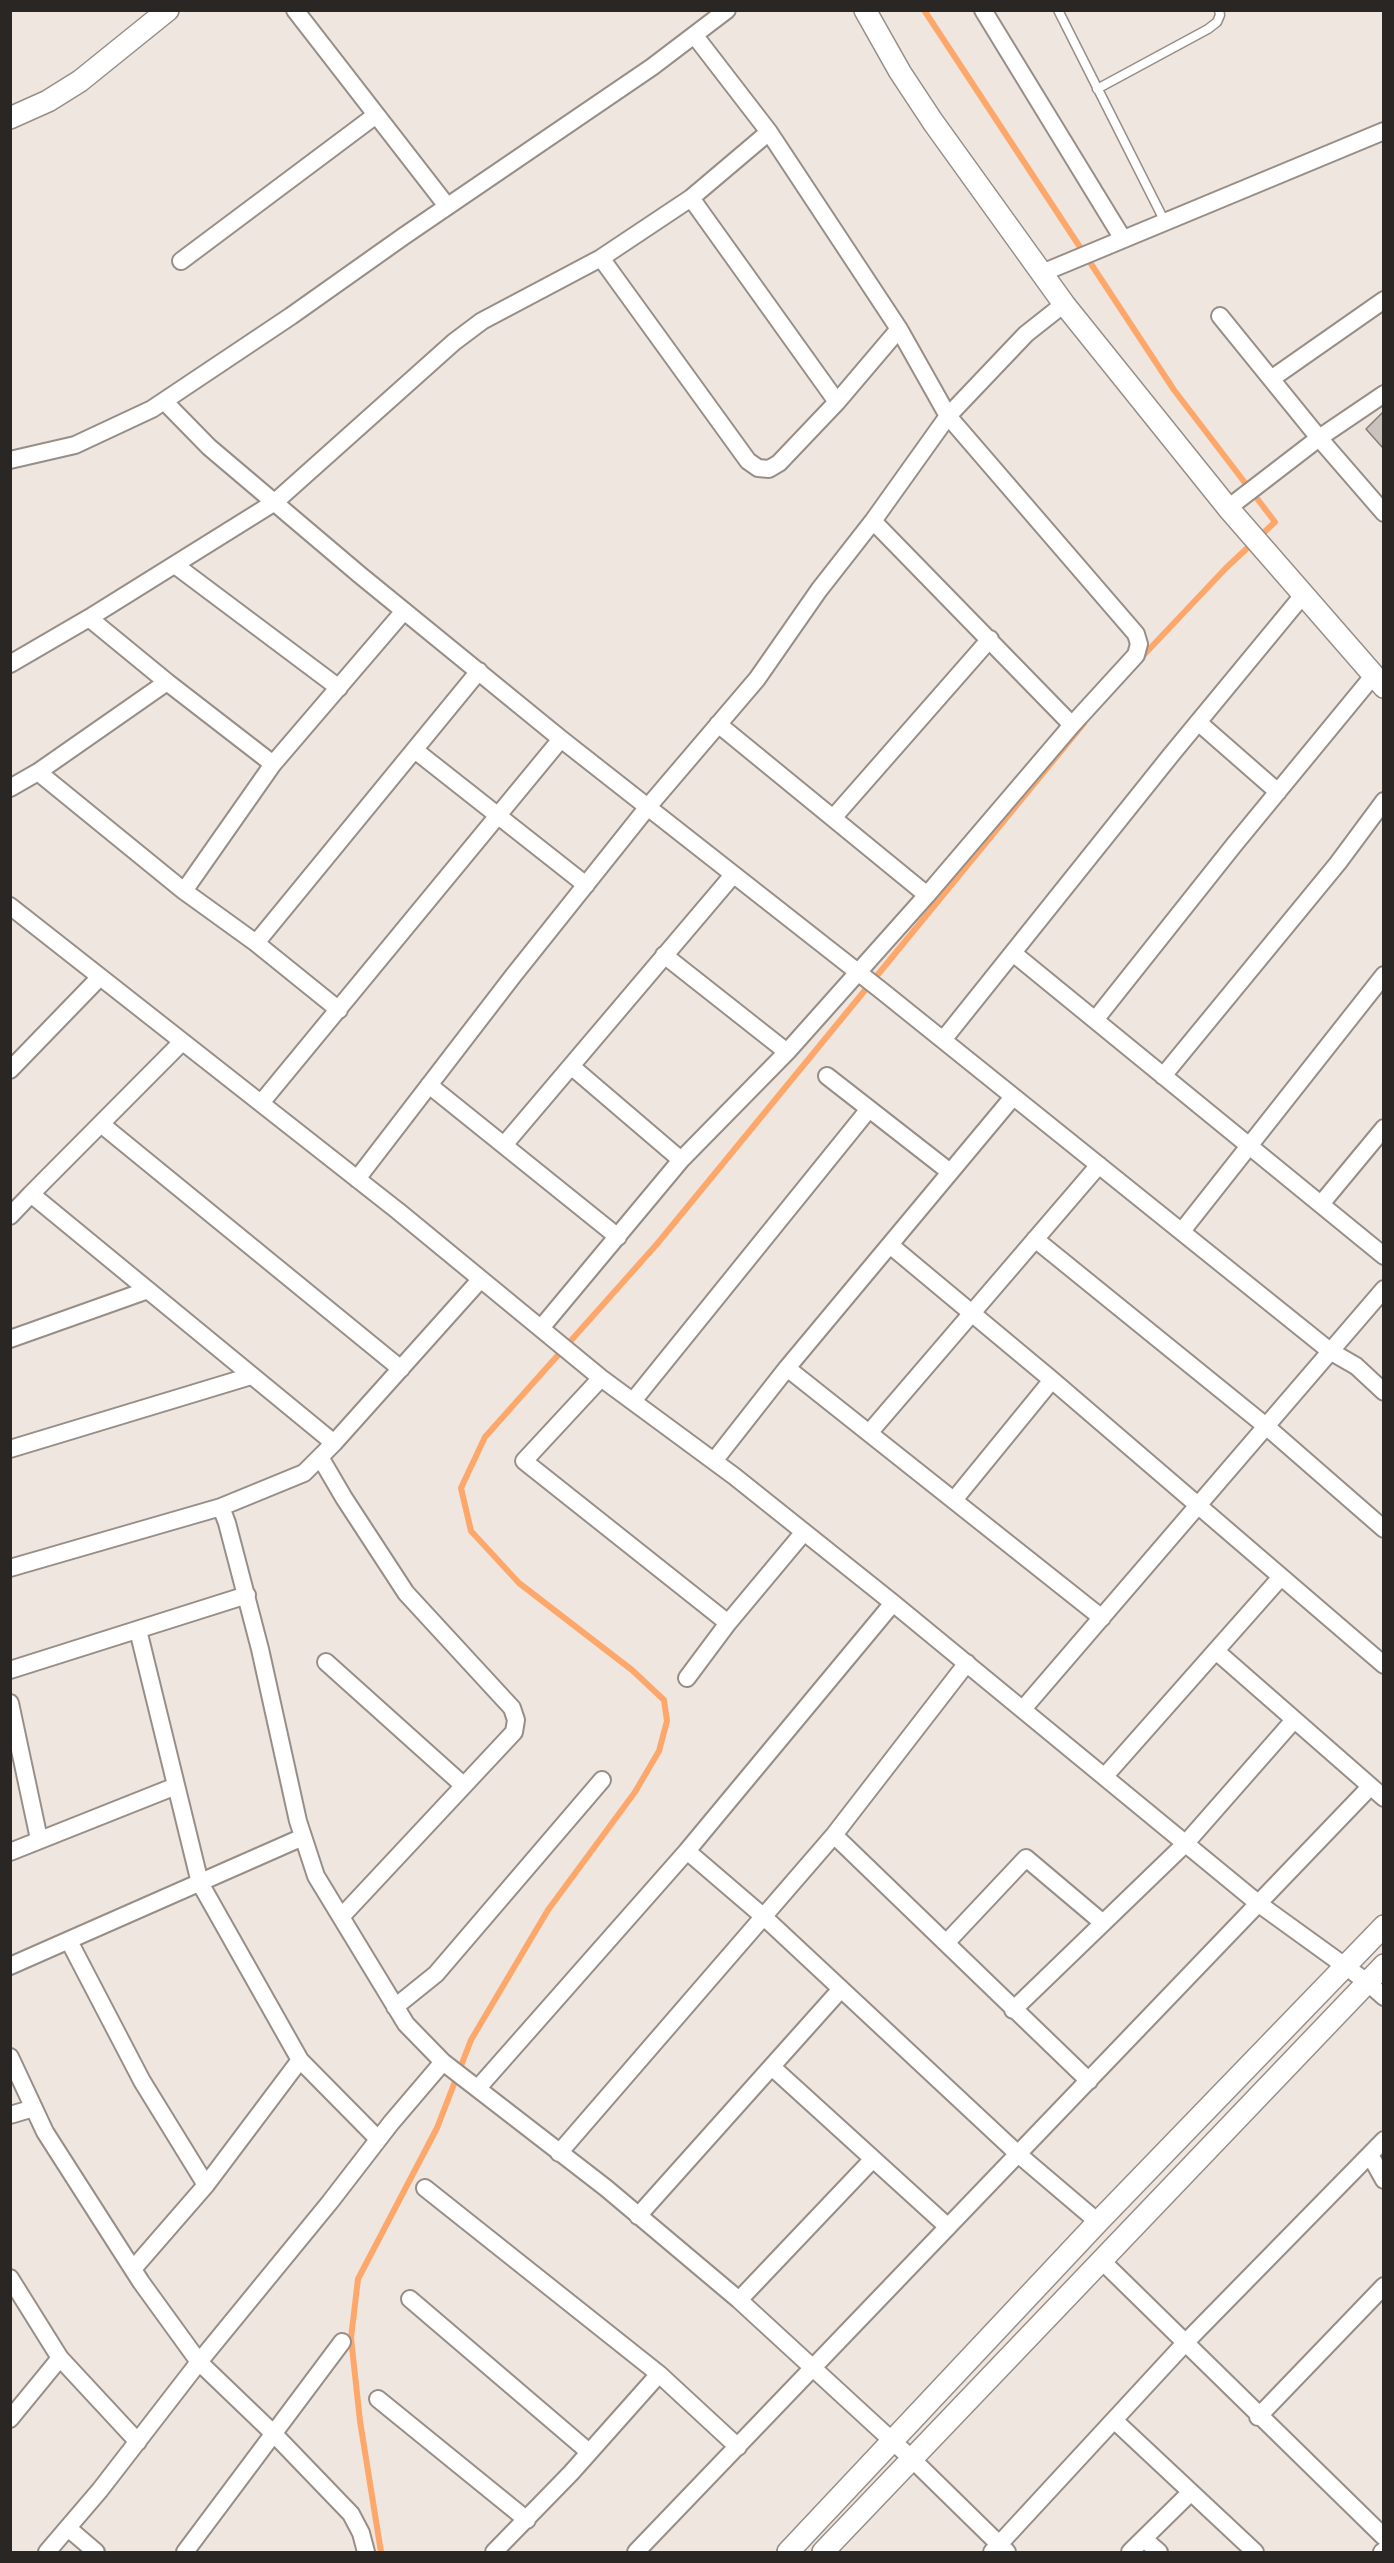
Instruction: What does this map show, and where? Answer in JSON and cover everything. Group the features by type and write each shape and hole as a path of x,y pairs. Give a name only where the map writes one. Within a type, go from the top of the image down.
{"street":[{"path":"10,118 48,101 80,81 168,10"},
{"path":"295,10 447,206"},
{"path":"10,460 75,445 152,409 291,316 695,36 727,10"},
{"path":"865,10 900,72 939,131 1064,304 1235,503 1255,540 1378,682 1278,792 1095,1020"},
{"path":"983,10 1123,239"},
{"path":"541,1328 681,1160 861,975 1072,725 1136,655 1139,644 1136,634 948,416 899,329 769,132 695,36"},
{"path":"181,261 376,114"},
{"path":"1042,273 1383,131"},
{"path":"13,657 89,618 274,502 454,342 482,321 601,258 691,198 769,132"},
{"path":"691,198 837,402"},
{"path":"601,258 748,461 758,468 769,469 779,463 837,402 899,329"},
{"path":"1271,379 1383,300"},
{"path":"357,1179 647,808 757,679 819,590 873,521 948,416 1026,334 1064,304"},
{"path":"1220,316 1383,513"},
{"path":"1235,503 1319,438 1383,394"},
{"path":"164,401 209,447 561,739 880,989 1330,1352 1356,1366 1383,1392"},
{"path":"873,521 1072,725"},
{"path":"175,565 339,688"},
{"path":"943,1040 1303,595"},
{"path":"184,891 273,764 404,611"},
{"path":"89,618 273,764"},
{"path":"833,818 990,639"},
{"path":"256,943 416,751 479,671"},
{"path":"10,788 38,772 167,682"},
{"path":"1198,722 1278,792"},
{"path":"718,724 927,895"},
{"path":"261,1103 561,739"},
{"path":"416,751 586,885"},
{"path":"38,772 184,891 256,943 339,1010"},
{"path":"1163,1076 1338,862 1383,801"},
{"path":"504,1145 733,875"},
{"path":"10,906 357,1179 601,1378 714,1461 893,1603 1259,1904 1346,1966 1383,1997"},
{"path":"1013,953 1383,1256"},
{"path":"664,955 787,1052"},
{"path":"1182,1231 1383,975"},
{"path":"10,1070 100,977"},
{"path":"10,1216 182,1042"},
{"path":"571,1066 681,1160"},
{"path":"827,1076 950,1172"},
{"path":"429,1085 618,1237"},
{"path":"714,1461 787,1368 1013,1097"},
{"path":"633,1401 869,1109"},
{"path":"101,1124 400,1369"},
{"path":"1321,1204 1383,1128"},
{"path":"869,1433 1099,1165"},
{"path":"31,1194 334,1443"},
{"path":"1035,1239 1266,1427 1383,1529"},
{"path":"890,1245 1052,1380 1383,1665"},
{"path":"10,1568 221,1507 304,1473 334,1443 480,1280"},
{"path":"1023,1709 1383,1289"},
{"path":"10,1339 148,1290"},
{"path":"787,1368 1102,1618"},
{"path":"10,1449 250,1376"},
{"path":"601,1378 524,1461 728,1623"},
{"path":"954,1500 1052,1380"},
{"path":"320,1457 406,1593 512,1708 516,1720 514,1732 342,1916"},
{"path":"221,1507 247,1595 303,1837 316,1876 406,2024 448,2065 638,2216 739,2300 912,2459 999,2550 1186,2342 1383,2140"},
{"path":"687,1678 728,1623 804,1532"},
{"path":"1105,1776 1281,1577"},
{"path":"10,1670 247,1595"},
{"path":"474,2085 687,1851 893,1603"},
{"path":"138,1630 200,1883 300,2060 378,2139"},
{"path":"1216,1651 1383,1798"},
{"path":"326,1662 463,1785"},
{"path":"559,2153 834,1835 967,1663"},
{"path":"10,1703 39,1839"},
{"path":"1013,2010 1186,1844 1294,1720"},
{"path":"395,2007 436,1974 602,1780"},
{"path":"10,1852 176,1786"},
{"path":"636,2553 1370,1787"},
{"path":"834,1835 1089,2081"},
{"path":"10,1966 303,1837"},
{"path":"687,1851 764,1917 1018,2154 1098,2223"},
{"path":"946,1942 1026,1858 1103,1923"},
{"path":"788,2553 1098,2223 1383,1926"},
{"path":"69,1941 142,2081 206,2185"},
{"path":"823,2553 1383,1965"},
{"path":"638,2216 841,1989"},
{"path":"10,2057 45,2132 133,2269 199,2362 273,2433 351,2514 361,2533 366,2553"},
{"path":"133,2269 206,2185 300,2060"},
{"path":"47,2553 330,2202 378,2139 448,2065"},
{"path":"772,2067 948,2228"},
{"path":"10,2115 34,2108"},
{"path":"1370,2155 1383,2180"},
{"path":"739,2300 873,2159"},
{"path":"425,2188 659,2374 738,2447"},
{"path":"1101,2260 1383,2537"},
{"path":"10,2278 60,2358 138,2442"},
{"path":"1258,2416 1383,2286"},
{"path":"410,2299 589,2452"},
{"path":"185,2553 342,2342"},
{"path":"10,2419 60,2358"},
{"path":"494,2553 527,2520 659,2374"},
{"path":"378,2399 527,2520"},
{"path":"1114,2420 1255,2553"},
{"path":"1130,2553 1191,2492"},
{"path":"68,2528 96,2553"},
{"path":"1144,2539 1159,2553"}],"lane":[{"path":"1058,10 1165,222"},
{"path":"1097,89 1208,29 1217,22 1220,15 1219,10"}],"building":[{"path":"1384,411 1384,446 1382,447 1366,429"}],"waterway":[{"path":"924,10 1174,390 1275,522 1226,568 1140,659"},
{"path":"381,2552 360,2421 351,2338 358,2279 437,2128 471,2040 548,1910 635,1792 659,1751 667,1721 664,1700 632,1670 519,1583 471,1531 461,1488 485,1437 657,1244 1084,723"}]}
